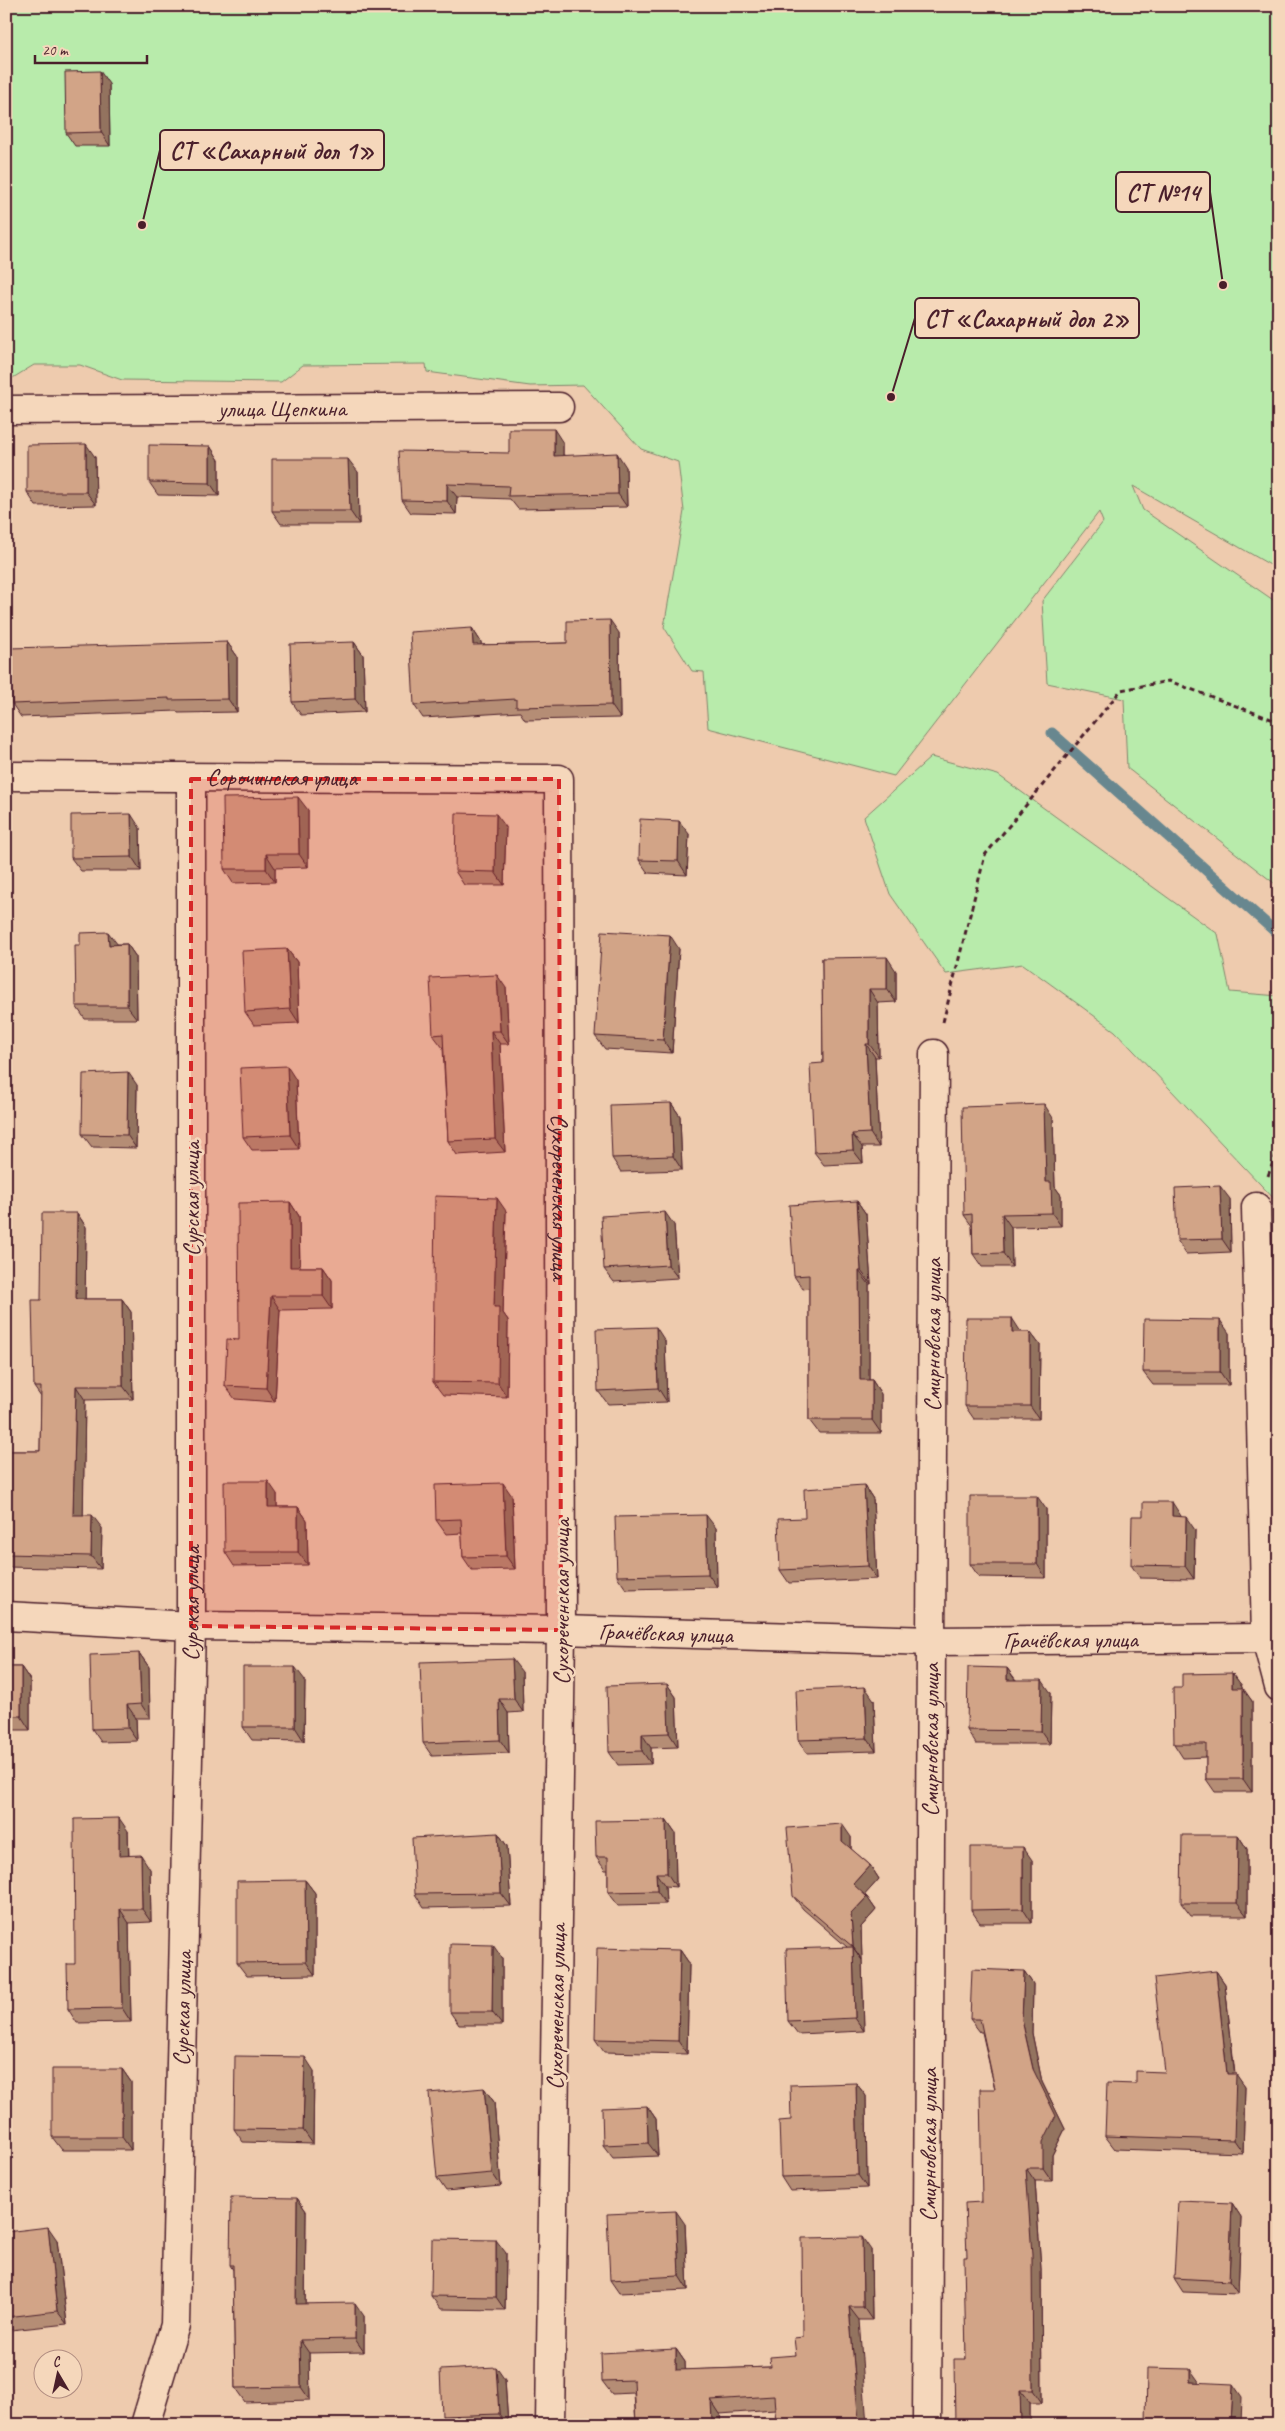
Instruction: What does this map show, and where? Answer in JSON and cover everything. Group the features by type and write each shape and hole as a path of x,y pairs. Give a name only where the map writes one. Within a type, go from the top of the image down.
{"street":[{"name":"улица Щепкина","path":"6,410 558,407"},
{"name":"Сорочинская улица","path":"6,776 191,779 559,779"},
{"name":"Сурская улица","path":"145,2425 174,2325 190,1626 191,779"},
{"name":"Сухореченская улица","path":"550,2425 562,1630 559,779"},
{"name":"Смирновская улица","path":"927,2425 934,1054"},
{"path":"1256,1207 1266,1638 1279,1687"},
{"name":"Грачёвская улица","path":"6,1616 190,1626 562,1630 931,1641 1266,1638"}],"path":[{"path":"934,1054 985,855 1121,690 1169,681 1279,722"}],"highlighted area":[{"path":"191,779 559,779 561,1630 191,1626"}],"green space":[{"path":"6,6 1279,6 1279,570 1133,486 1143,510 1279,604 1279,887 1127,768 1124,699 1047,683 1042,601 1103,522 1099,512 894,776 708,728 704,672 692,671 664,627 684,511 678,462 641,449 583,385 530,386 427,372 426,364 303,365 281,382 122,380 80,365 34,365 6,382"},
{"path":"931,757 998,775 1218,934 1230,992 1279,996 1279,1204 1115,1031 1023,964 946,974 890,894 864,817"}],"building":[{"path":"100,71 101,132 66,133 65,72"},
{"path":"509,429 554,429 554,456 617,453 618,494 508,496 509,486 447,484 447,501 402,500 399,451 509,453"},
{"path":"86,444 86,492 27,492 27,445"},
{"path":"149,445 210,446 210,483 149,482"},
{"path":"272,459 348,459 350,511 272,511"},
{"path":"610,620 611,705 516,707 516,699 414,705 410,632 472,628 473,645 567,643 567,621"},
{"path":"227,642 228,699 169,700 169,698 12,704 10,648"},
{"path":"354,642 355,699 292,702 290,644"},
{"path":"298,797 299,854 266,854 266,869 224,869 223,798"},
{"path":"456,813 496,814 495,872 455,871"},
{"path":"131,814 132,857 71,858 71,815"},
{"path":"640,819 679,821 678,861 639,860"},
{"path":"602,931 670,935 663,1040 595,1036"},
{"path":"108,932 109,945 127,944 127,1006 76,1006 75,945 80,945 80,933"},
{"path":"287,949 290,1009 245,1012 242,951"},
{"path":"887,957 887,989 869,989 869,1044 866,1044 870,1133 852,1134 853,1150 814,1152 810,1064 823,1063 822,958"},
{"path":"497,975 500,1031 491,1031 495,1139 448,1141 443,1034 433,1035 430,978"},
{"path":"287,1066 290,1135 243,1137 240,1068"},
{"path":"128,1072 127,1135 82,1134 83,1074"},
{"path":"671,1103 673,1156 612,1158 610,1105"},
{"path":"1044,1104 1046,1182 1051,1182 1052,1213 1002,1214 1003,1253 973,1254 972,1214 964,1215 962,1107"},
{"path":"1220,1186 1222,1239 1177,1240 1175,1188"},
{"path":"435,1196 497,1198 494,1307 499,1307 498,1383 433,1382"},
{"path":"857,1201 861,1271 859,1271 860,1380 872,1380 872,1420 809,1420 809,1275 794,1276 789,1205"},
{"path":"290,1202 290,1267 323,1267 323,1296 271,1296 266,1388 225,1386 227,1339 239,1340 238,1203"},
{"path":"665,1212 668,1265 604,1269 601,1216"},
{"path":"42,1213 77,1213 76,1299 122,1299 123,1386 76,1386 73,1515 92,1515 91,1556 6,1554 6,1451 40,1451 41,1387 34,1387 32,1300 41,1300"},
{"path":"966,1318 1012,1318 1012,1332 1030,1332 1030,1406 965,1406"},
{"path":"1144,1319 1220,1320 1220,1372 1143,1372"},
{"path":"656,1327 658,1388 598,1391 596,1329"},
{"path":"224,1481 268,1481 268,1507 298,1507 298,1552 225,1552"},
{"path":"503,1483 506,1556 463,1557 461,1519 436,1520 435,1485"},
{"path":"864,1485 868,1566 780,1570 778,1519 805,1518 804,1489"},
{"path":"970,1496 1037,1496 1037,1564 970,1564"},
{"path":"1143,1502 1172,1502 1172,1516 1186,1517 1185,1566 1131,1565 1132,1516 1143,1516"},
{"path":"706,1515 708,1574 617,1576 615,1517"},
{"path":"139,1653 141,1704 127,1705 128,1728 92,1729 90,1655"},
{"path":"512,1659 514,1699 499,1699 500,1740 423,1743 420,1662"},
{"path":"6,1667 21,1667 21,1716 6,1716"},
{"path":"243,1667 295,1667 295,1727 243,1727"},
{"path":"968,1667 1007,1668 1007,1680 1042,1680 1041,1731 967,1730"},
{"path":"1232,1673 1232,1688 1243,1688 1243,1779 1206,1779 1206,1744 1174,1744 1173,1688 1182,1688 1182,1674"},
{"path":"667,1684 669,1733 642,1734 642,1751 609,1752 607,1686"},
{"path":"865,1687 867,1738 798,1740 796,1690"},
{"path":"119,1818 119,1856 141,1855 142,1909 120,1909 122,2008 68,2009 67,1964 75,1964 74,1819"},
{"path":"666,1820 667,1873 656,1873 657,1891 608,1892 608,1857 596,1857 595,1821"},
{"path":"842,1824 842,1841 870,1865 853,1884 867,1897 851,1914 853,1947 793,1896 787,1828"},
{"path":"498,1833 501,1893 415,1894 412,1838"},
{"path":"1182,1835 1238,1835 1237,1903 1181,1903"},
{"path":"971,1847 1023,1847 1023,1909 971,1910"},
{"path":"305,1880 306,1962 237,1963 237,1881"},
{"path":"450,1944 493,1945 492,2012 450,2012"},
{"path":"853,1947 855,2018 788,2021 786,1949"},
{"path":"597,1948 680,1950 678,2041 595,2039"},
{"path":"972,1969 1024,1971 1022,2020 1033,2069 1056,2116 1043,2142 1043,2168 1026,2168 1032,2255 1033,2390 1020,2390 1021,2425 955,2425 954,2359 966,2359 964,2257 967,2257 965,2203 982,2202 980,2089 995,2089 980,2019 970,2019"},
{"path":"1216,1971 1227,2074 1236,2074 1234,2140 1105,2136 1107,2083 1136,2084 1136,2071 1165,2072 1154,1978"},
{"path":"235,2056 305,2057 303,2130 234,2129"},
{"path":"52,2069 122,2069 122,2137 52,2137"},
{"path":"856,2083 858,2175 781,2177 779,2121 791,2120 790,2085"},
{"path":"484,2088 492,2173 437,2178 429,2093"},
{"path":"647,2106 648,2143 603,2145 602,2108"},
{"path":"231,2197 297,2198 296,2304 355,2303 355,2339 300,2340 301,2387 235,2388 233,2265 230,2265"},
{"path":"1178,2201 1232,2203 1229,2281 1174,2278"},
{"path":"676,2211 679,2276 610,2280 607,2214"},
{"path":"48,2227 57,2311 6,2317 6,2232"},
{"path":"862,2237 863,2307 849,2307 859,2425 776,2425 774,2396 711,2400 712,2422 636,2425 634,2380 602,2381 601,2353 676,2349 676,2370 771,2367 770,2357 796,2355 794,2338 803,2337 802,2238"},
{"path":"432,2239 496,2240 496,2297 431,2296"},
{"path":"496,2367 499,2414 442,2416 440,2370"},
{"path":"1147,2368 1190,2369 1190,2382 1233,2384 1231,2425 1146,2425"}],"waterway":[{"path":"1052,733 1279,935"}],"place":[{"name":"СТ «Сахарный дол 1»","path":"142,225"},
{"name":"СТ №14","path":"1223,285"},
{"name":"СТ «Сахарный дол 2»","path":"891,397"}]}
